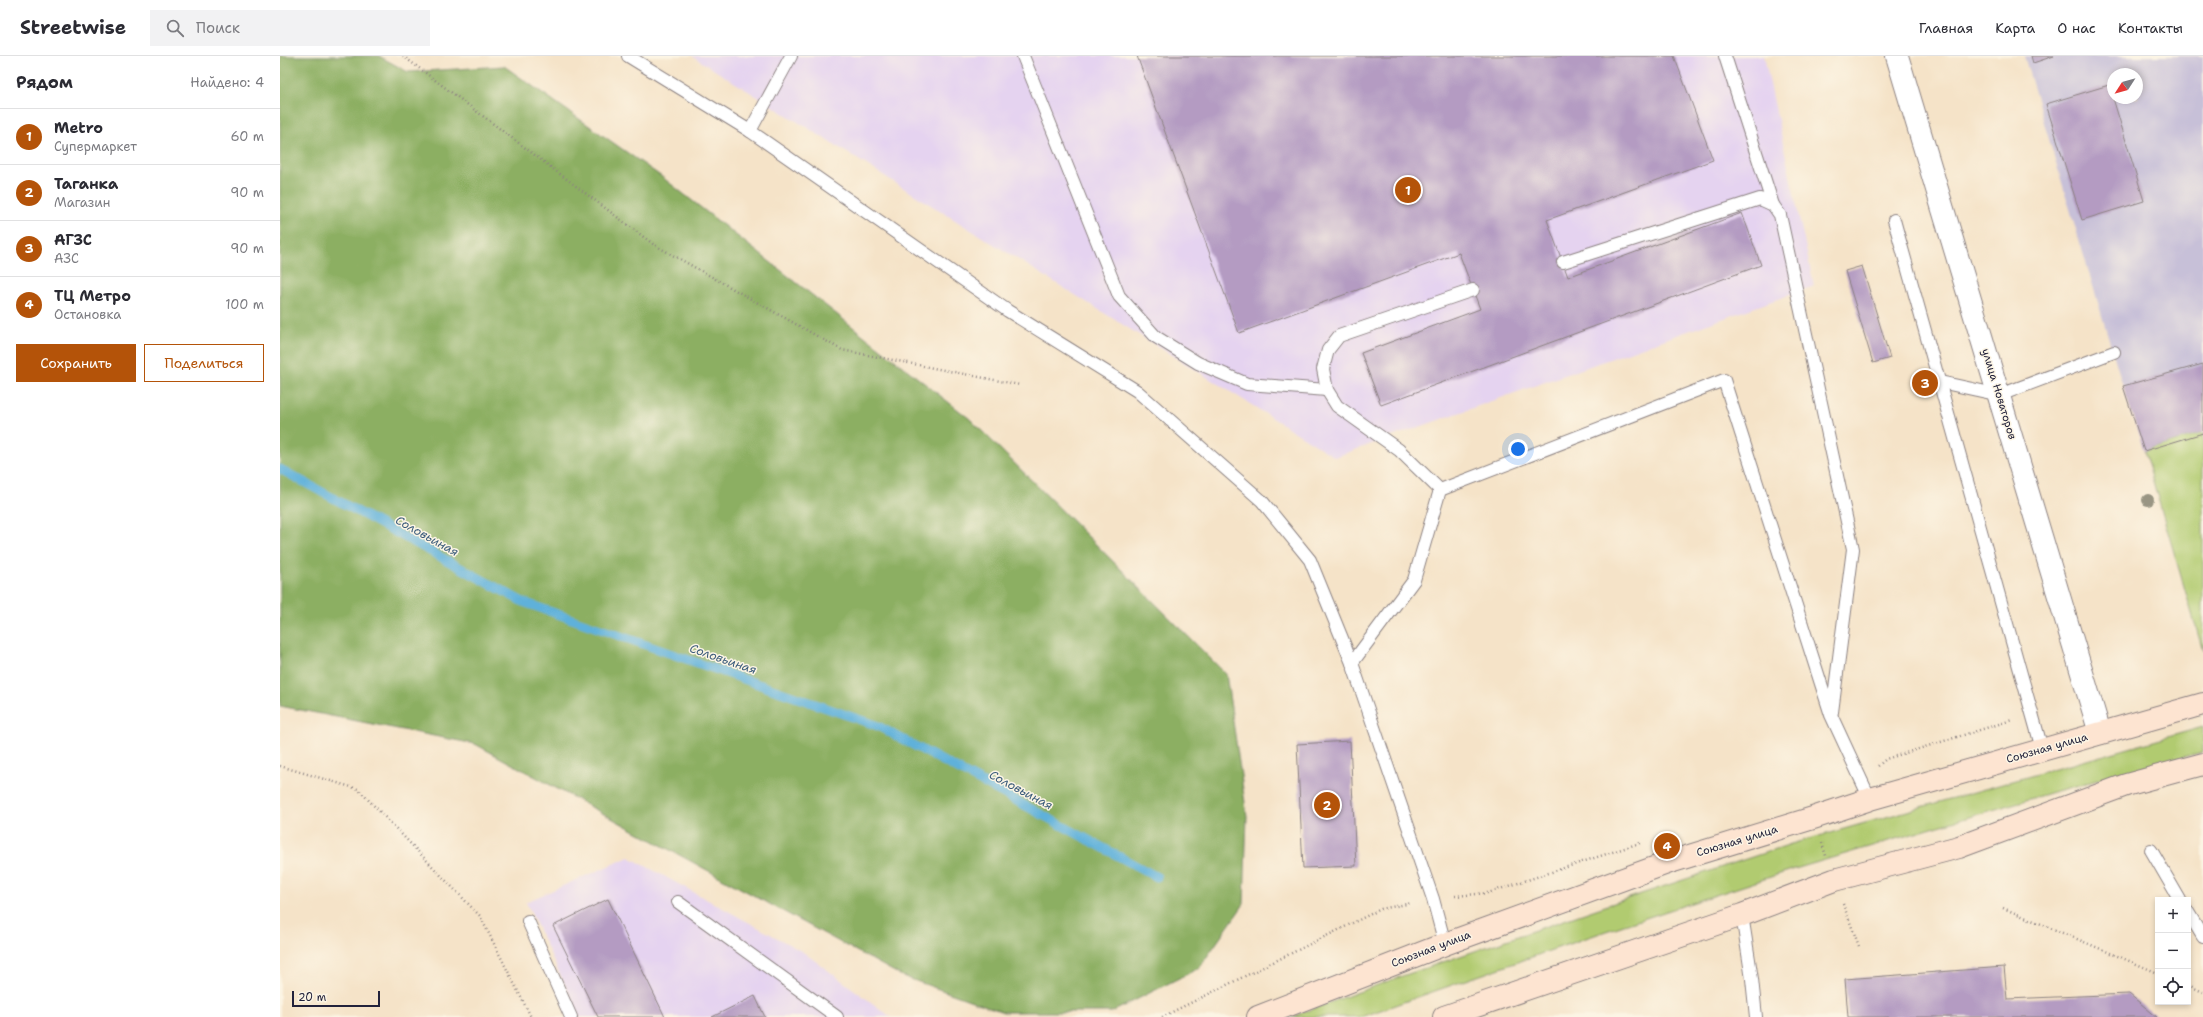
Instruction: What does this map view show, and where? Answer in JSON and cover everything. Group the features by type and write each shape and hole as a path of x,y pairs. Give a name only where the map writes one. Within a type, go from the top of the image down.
{"main road":[{"name":"Союзная улица","path":"1258,1017 1445,944 1670,862 1870,799 2203,704"},
{"path":"1444,1017 1742,915 1834,880 1959,847 2126,785 2203,764"}],"street":[{"name":"улица Новаторов","path":"1897,56 2100,733"}],"lane":[{"path":"628,56 750,132 1008,311 1137,391 1262,501 1310,560 1352,663 1433,899 1445,944"},
{"path":"750,132 791,56"},
{"path":"1023,56 1119,296 1150,331 1156,337 1198,363 1247,384 1328,390"},
{"path":"1725,56 1773,206 1780,216 1853,549 1831,715"},
{"path":"1563,262 1760,199 1773,206"},
{"path":"1894,220 2042,749"},
{"path":"1440,490 1399,450 1337,406 1328,390 1323,369 1328,350 1339,336 1473,290"},
{"path":"1940,382 2000,396 2114,352"},
{"path":"1440,490 1724,380 1831,715 1870,799"},
{"path":"1352,663 1414,580 1440,490"},
{"path":"2151,850 2178,897"},
{"path":"678,902 837,1017"},
{"path":"1742,915 1752,979 1756,1017"},
{"path":"2191,917 2203,937"},
{"path":"528,920 571,1017"}],"path":[{"path":"403,56 653,244 842,350 1020,385"},
{"path":"280,766 358,789 480,916 531,1017"},
{"path":"2003,908 2155,972"},
{"path":"2191,986 2203,992"}],"shaded area":[{"path":"692,56 1764,56 1814,286 1335,457"},
{"path":"2024,56 2203,56 2203,433 2144,451"},
{"path":"629,857 803,952 891,1017 580,1017 526,902"}],"green space":[{"path":"280,56 379,56 408,72 504,66 662,177 970,419 1226,674 1247,816 1244,904 1199,968 1112,1012 1003,1012 902,976 475,744 280,706"},
{"path":"2203,433 2203,651 2144,451"},
{"path":"2203,727 2203,752 2053,792 1795,869 1606,931 1361,1017 1291,1017 1391,980 1596,909 1791,844"}],"building":[{"path":"1137,56 1674,56 1713,160 1547,220 1568,277 1742,213 1761,265 1381,405 1361,353 1480,309 1459,253 1239,333"},
{"path":"2031,56 2054,56 2033,63"},
{"path":"2107,86 2107,104 2115,104 2144,201 2082,220 2046,104"},
{"path":"1862,266 1890,358 1873,363 1845,271"},
{"path":"2203,364 2203,433 2144,451 2123,386"},
{"path":"1350,741 1356,866 1303,868 1297,744"},
{"path":"608,899 665,1017 598,1017 553,926"},
{"path":"2004,967 2007,999 2129,994 2157,1017 1848,1017 1845,979"},
{"path":"755,996 765,1017 712,1017"}],"waterway":[{"name":"Соловьиная","path":"280,469 523,602 878,726 1157,877"}],"place":[{"name":"Metro","path":"1408,190"},
{"name":"АГЗС","path":"1925,383"},
{"name":"Таганка","path":"1327,805"},
{"name":"ТЦ Метро","path":"1667,846"}]}
